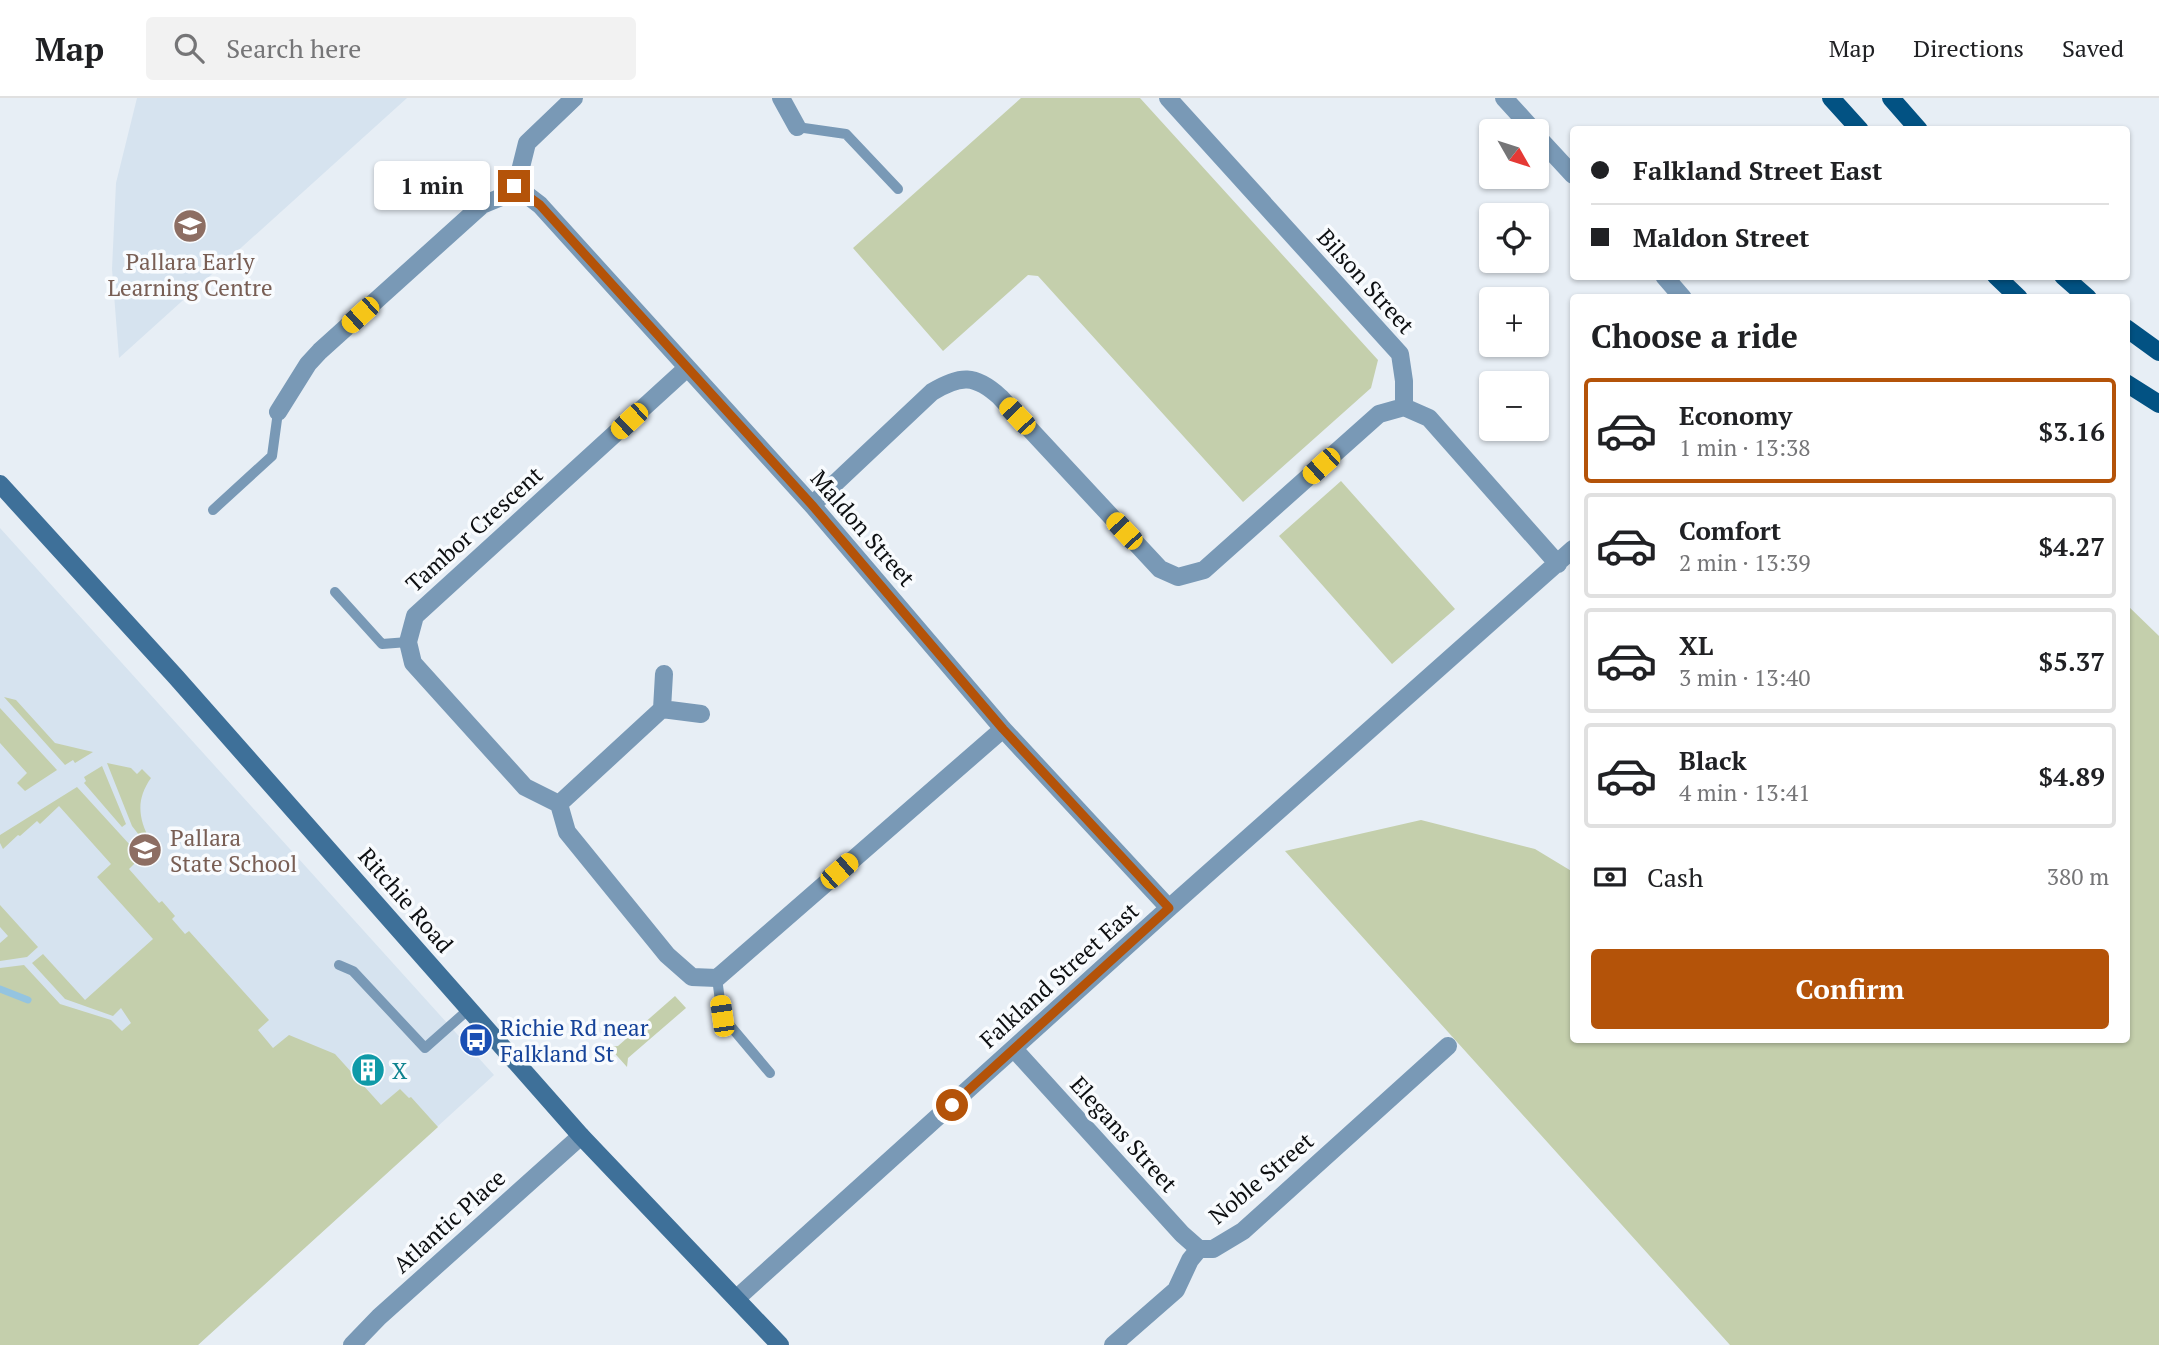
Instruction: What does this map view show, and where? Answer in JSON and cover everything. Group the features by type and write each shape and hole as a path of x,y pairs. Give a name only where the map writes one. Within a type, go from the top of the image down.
{"main road":[{"path":"1831,98 1856,126"},
{"path":"1891,98 1916,126"},
{"path":"2000,280 2015,294"},
{"path":"2068,280 2083,294"},
{"path":"2130,331 2159,352"},
{"path":"2130,386 2159,404"}],"street":[{"path":"278,412 308,364 320,351 482,205 504,197 519,175 527,143 574,98"},
{"path":"781,98 797,127"},
{"name":"Bilson Street","path":"1168,98 1400,354 1404,407"},
{"path":"1504,98 1523,119"},
{"path":"1549,148 1570,172"},
{"name":"Maldon Street","path":"514,186 540,205 688,368 812,505 1003,729 1169,908"},
{"path":"1667,280 1680,294"},
{"name":"Tambor Crescent","path":"408,642 415,616 688,368"},
{"path":"812,505 932,393 948,382 966,379 984,383 1000,397 1160,569 1178,577 1205,570 1379,414 1404,407 1429,418 1558,564"},
{"name":"Ritchie Road","path":"0,484 176,677 581,1136 780,1345"},
{"name":"Falkland Street East","path":"737,1298 1169,908 1570,552"},
{"path":"408,642 413,663 525,788 559,804 567,832 667,955 692,977 716,978 1003,729"},
{"path":"559,804 662,709 664,674"},
{"path":"662,709 701,714"},
{"name":"Noble Street","path":"1113,1345 1176,1290 1190,1260 1199,1249 1213,1249 1243,1231 1448,1046"},
{"name":"Elegans Street","path":"1014,1049 1182,1234 1199,1249"},
{"name":"Atlantic Place","path":"352,1345 379,1317 581,1136"}],"lane":[{"path":"797,127 846,134 898,189"},
{"path":"213,510 272,456 278,412"},
{"path":"335,592 382,644 408,642"},
{"path":"340,965 352,971 425,1048 469,1009"},
{"path":"716,978 722,1016 770,1073"}],"shaded area":[{"name":"Pallara Early Learning Centre","path":"137,98 407,98 119,358 112,269 116,183"},
{"name":"Pallara State School","path":"0,528 494,1075 198,1345 0,1345"}],"green space":[{"path":"1021,98 1140,98 1378,360 1371,388 1243,502 1038,276 1028,275 943,351 853,248"},
{"path":"1341,481 1455,609 1392,664 1279,536"},
{"path":"2130,608 2159,636 2159,1345 1730,1345 1285,851 1421,820 1535,849 1570,870 1570,1043 2130,1043"},
{"path":"4,697 16,700 55,743 93,752 75,763 73,760 65,765"},
{"path":"0,708 57,770 25,791 17,783 27,773 0,743"},
{"path":"107,763 131,768 137,774 142,769 151,778 143,793 140,809 150,840 146,844 132,826"},
{"path":"102,766 126,824 122,827 84,783 84,777"},
{"path":"77,787 141,857 129,869 159,903 162,901 175,916 172,919 185,934 189,931 269,1020 258,1030 273,1048 289,1035 335,1054 381,1105 400,1089 411,1097 438,1127 198,1345 0,1345 0,968 24,965 60,1004 111,1020 122,1031 131,1023 121,1008 113,1016 65,999 32,963 43,954 85,1000 153,939 97,877 111,864 59,806 40,824 37,821 3,849 0,843 0,835"},
{"path":"0,905 38,947 27,957 0,961 0,943 8,936 0,927"},
{"path":"675,996 686,1008 628,1058 627,1067 609,1047 618,1046"}],"waterway":[{"path":"0,989 28,1000"}],"place":[{"name":"Pallara Early Learning Centre","path":"190,226"},
{"name":"Pallara State School","path":"145,850"},
{"name":"Richie Rd near Falkland St","path":"476,1040"},
{"name":"X","path":"368,1070"}],"route":[{"path":"514,186 540,205 812,505 1003,729 1169,908 952,1105"}]}
